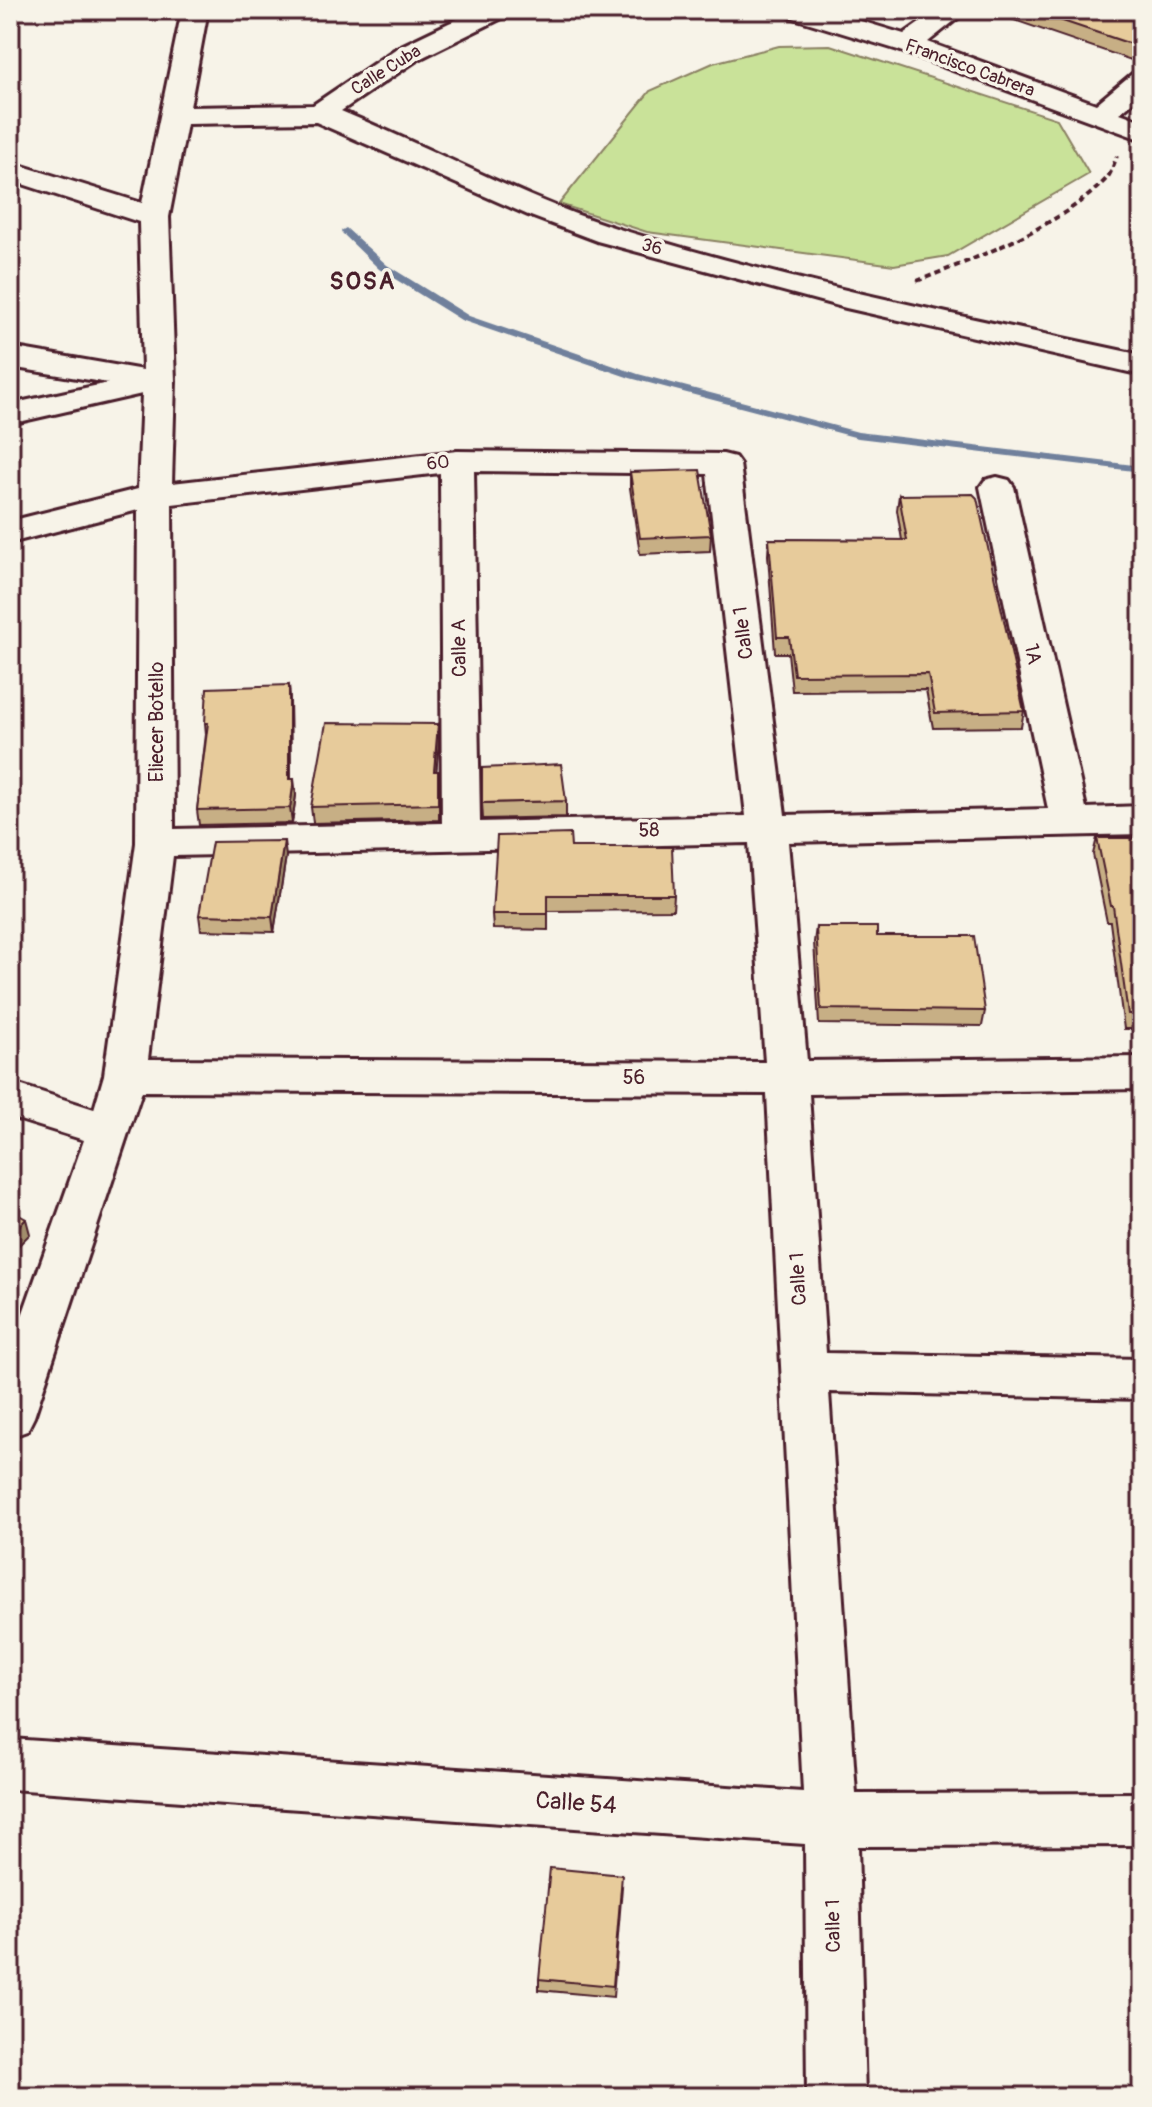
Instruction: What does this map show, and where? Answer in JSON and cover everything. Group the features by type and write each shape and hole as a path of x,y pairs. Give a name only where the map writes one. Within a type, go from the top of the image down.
{"street":[{"name":"Eliecer Botello","path":"13,1396 109,1130 125,1075 155,843 155,495 159,381 154,217 195,10"},
{"name":"Calle Cuba","path":"320,113 407,54 497,10"},
{"name":"Francisco Cabrera","path":"796,10 908,44 1135,129"},
{"path":"908,44 955,10"},
{"path":"1099,116 1142,80"},
{"name":"36","path":"174,116 320,113 539,209 608,235 856,302 1142,365"},
{"path":"10,171 154,217"},
{"path":"10,357 159,381"},
{"path":"10,414 159,381"},
{"name":"60","path":"10,532 155,495 457,461 723,464"},
{"name":"Calle A","path":"457,461 461,836"},
{"name":"Calle 1","path":"723,464 767,827 787,1078 831,1820 836,2097"},
{"name":"1A","path":"997,487 1070,821"},
{"name":"58","path":"155,843 1142,820"},
{"name":"56","path":"125,1075 787,1078 1142,1073"},
{"path":"10,1099 46,1113 109,1130"},
{"path":"803,1372 1142,1379"},
{"name":"Calle 54","path":"10,1764 831,1820 1142,1819"}],"path":[{"path":"856,302 992,253 1082,200 1109,176 1135,129"}],"green space":[{"path":"830,45 1057,119 1089,174 948,256 894,265 647,232 559,204 650,91 713,63 779,46"}],"building":[{"path":"1030,10 1142,10 1142,43 1137,46"},
{"path":"700,470 711,535 640,538 630,472"},
{"path":"973,494 977,498 1024,711 935,713 928,674 794,675 789,637 777,637 769,539 907,540 899,495"},
{"path":"289,685 289,779 294,779 290,808 197,810 208,723 205,723 207,688"},
{"path":"326,723 438,724 434,771 438,771 438,804 311,807"},
{"path":"561,764 566,801 482,803 482,768"},
{"path":"570,834 571,847 672,847 674,895 548,895 548,914 492,914 497,836"},
{"path":"1097,838 1142,838 1142,1014 1128,1014 1113,906"},
{"path":"284,841 272,917 199,915 212,842"},
{"path":"816,927 877,927 877,936 974,936 985,1011 821,1009"},
{"path":"10,1210 26,1219 10,1235"},
{"path":"550,1868 622,1875 613,1986 539,1979"},
{"path":"596,2092 652,2097 596,2097"}],"waterway":[{"path":"346,231 383,267 465,318 634,376 858,435 1142,469"}],"district":[{"name":"SOSA","path":"363,281"}]}
